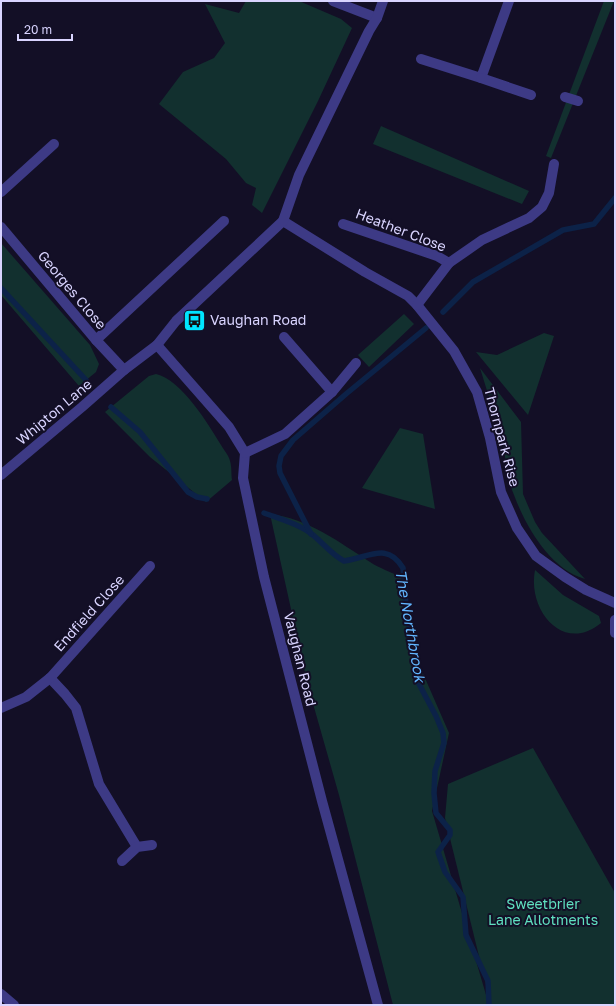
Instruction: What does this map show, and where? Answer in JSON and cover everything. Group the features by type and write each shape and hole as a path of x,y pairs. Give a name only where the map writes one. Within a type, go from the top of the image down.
{"street":[{"path":"333,1 377,18"},
{"path":"124,370 157,345 176,321 283,221 298,175 369,31 377,18 383,1"},
{"path":"481,78 509,1"},
{"path":"421,59 531,95"},
{"path":"565,97 578,101"},
{"path":"1,192 54,144"},
{"name":"Heather Close","path":"417,305 449,263 482,240 529,218 542,207 548,193 554,164"},
{"path":"96,340 224,221"},
{"name":"Thornpark Rise","path":"283,221 365,272 408,296 417,305 454,351 477,392 490,438 501,492 517,528 536,556 565,578 586,590 615,602"},
{"name":"Heather Close","path":"343,224 437,256 449,263"},
{"name":"Georges Close","path":"1,227 96,340 124,370"},
{"path":"284,337 332,392"},
{"path":"157,345 229,427 245,453 284,434 332,392 356,363"},
{"name":"Whipton Lane","path":"1,475 124,370"},
{"name":"Vaughan Road","path":"245,453 243,478 252,527 322,801 378,1005"},
{"name":"Endfield Close","path":"1,708 26,697 50,678 150,566"},
{"path":"615,620 615,633"},
{"path":"50,678 76,708 99,784 137,847"},
{"path":"122,861 137,847 152,845"},
{"path":"1,994 14,1005"}],"green space":[{"path":"246,1 299,1 341,19 352,28 318,101 262,213 252,205 256,188 246,183 226,159 159,104 183,72 214,58 225,43 205,4 239,13"},
{"path":"604,1 614,1 551,158 546,156"},
{"path":"381,126 529,191 522,204 373,144"},
{"path":"1,243 90,345 99,364 96,372 79,386 1,295"},
{"path":"404,314 414,324 369,367 358,355"},
{"path":"544,333 554,336 528,415 476,352 497,355"},
{"path":"480,368 521,422 523,494 535,522 542,533 585,579 572,574 550,556 525,520 512,489 501,438"},
{"path":"156,374 175,384 184,393 202,415 229,459 232,480 206,502 150,457 105,412 149,376"},
{"path":"400,428 423,434 435,509 362,488"},
{"path":"270,514 284,516 310,526 381,568 401,577 411,646 449,733 432,811 489,1005 393,1005 339,795 308,686"},
{"path":"535,570 563,595 599,616 601,623 587,631 574,634 562,631 551,624 543,613 537,600 534,585"},
{"name":"Sweetbrier Lane Allotments","path":"533,748 615,893 615,1005 491,1005 445,818 448,784"}],"waterway":[{"path":"443,312 473,282 563,230 594,224 615,198"},
{"path":"1,288 86,380"},
{"path":"311,534 280,473 279,466 281,456 293,440 426,328"},
{"path":"111,407 140,432 188,492 197,497 207,499"},
{"name":"The Northbrook","path":"264,513 308,531 336,556 344,561 376,553 384,553 397,560 403,568 407,618 415,645 419,684 443,733 444,743 435,771 434,793 436,813 450,830 450,835 438,852 445,872 463,897 466,935 488,981 489,1005"}],"place":[{"name":"Vaughan Road","path":"194,320"}]}
